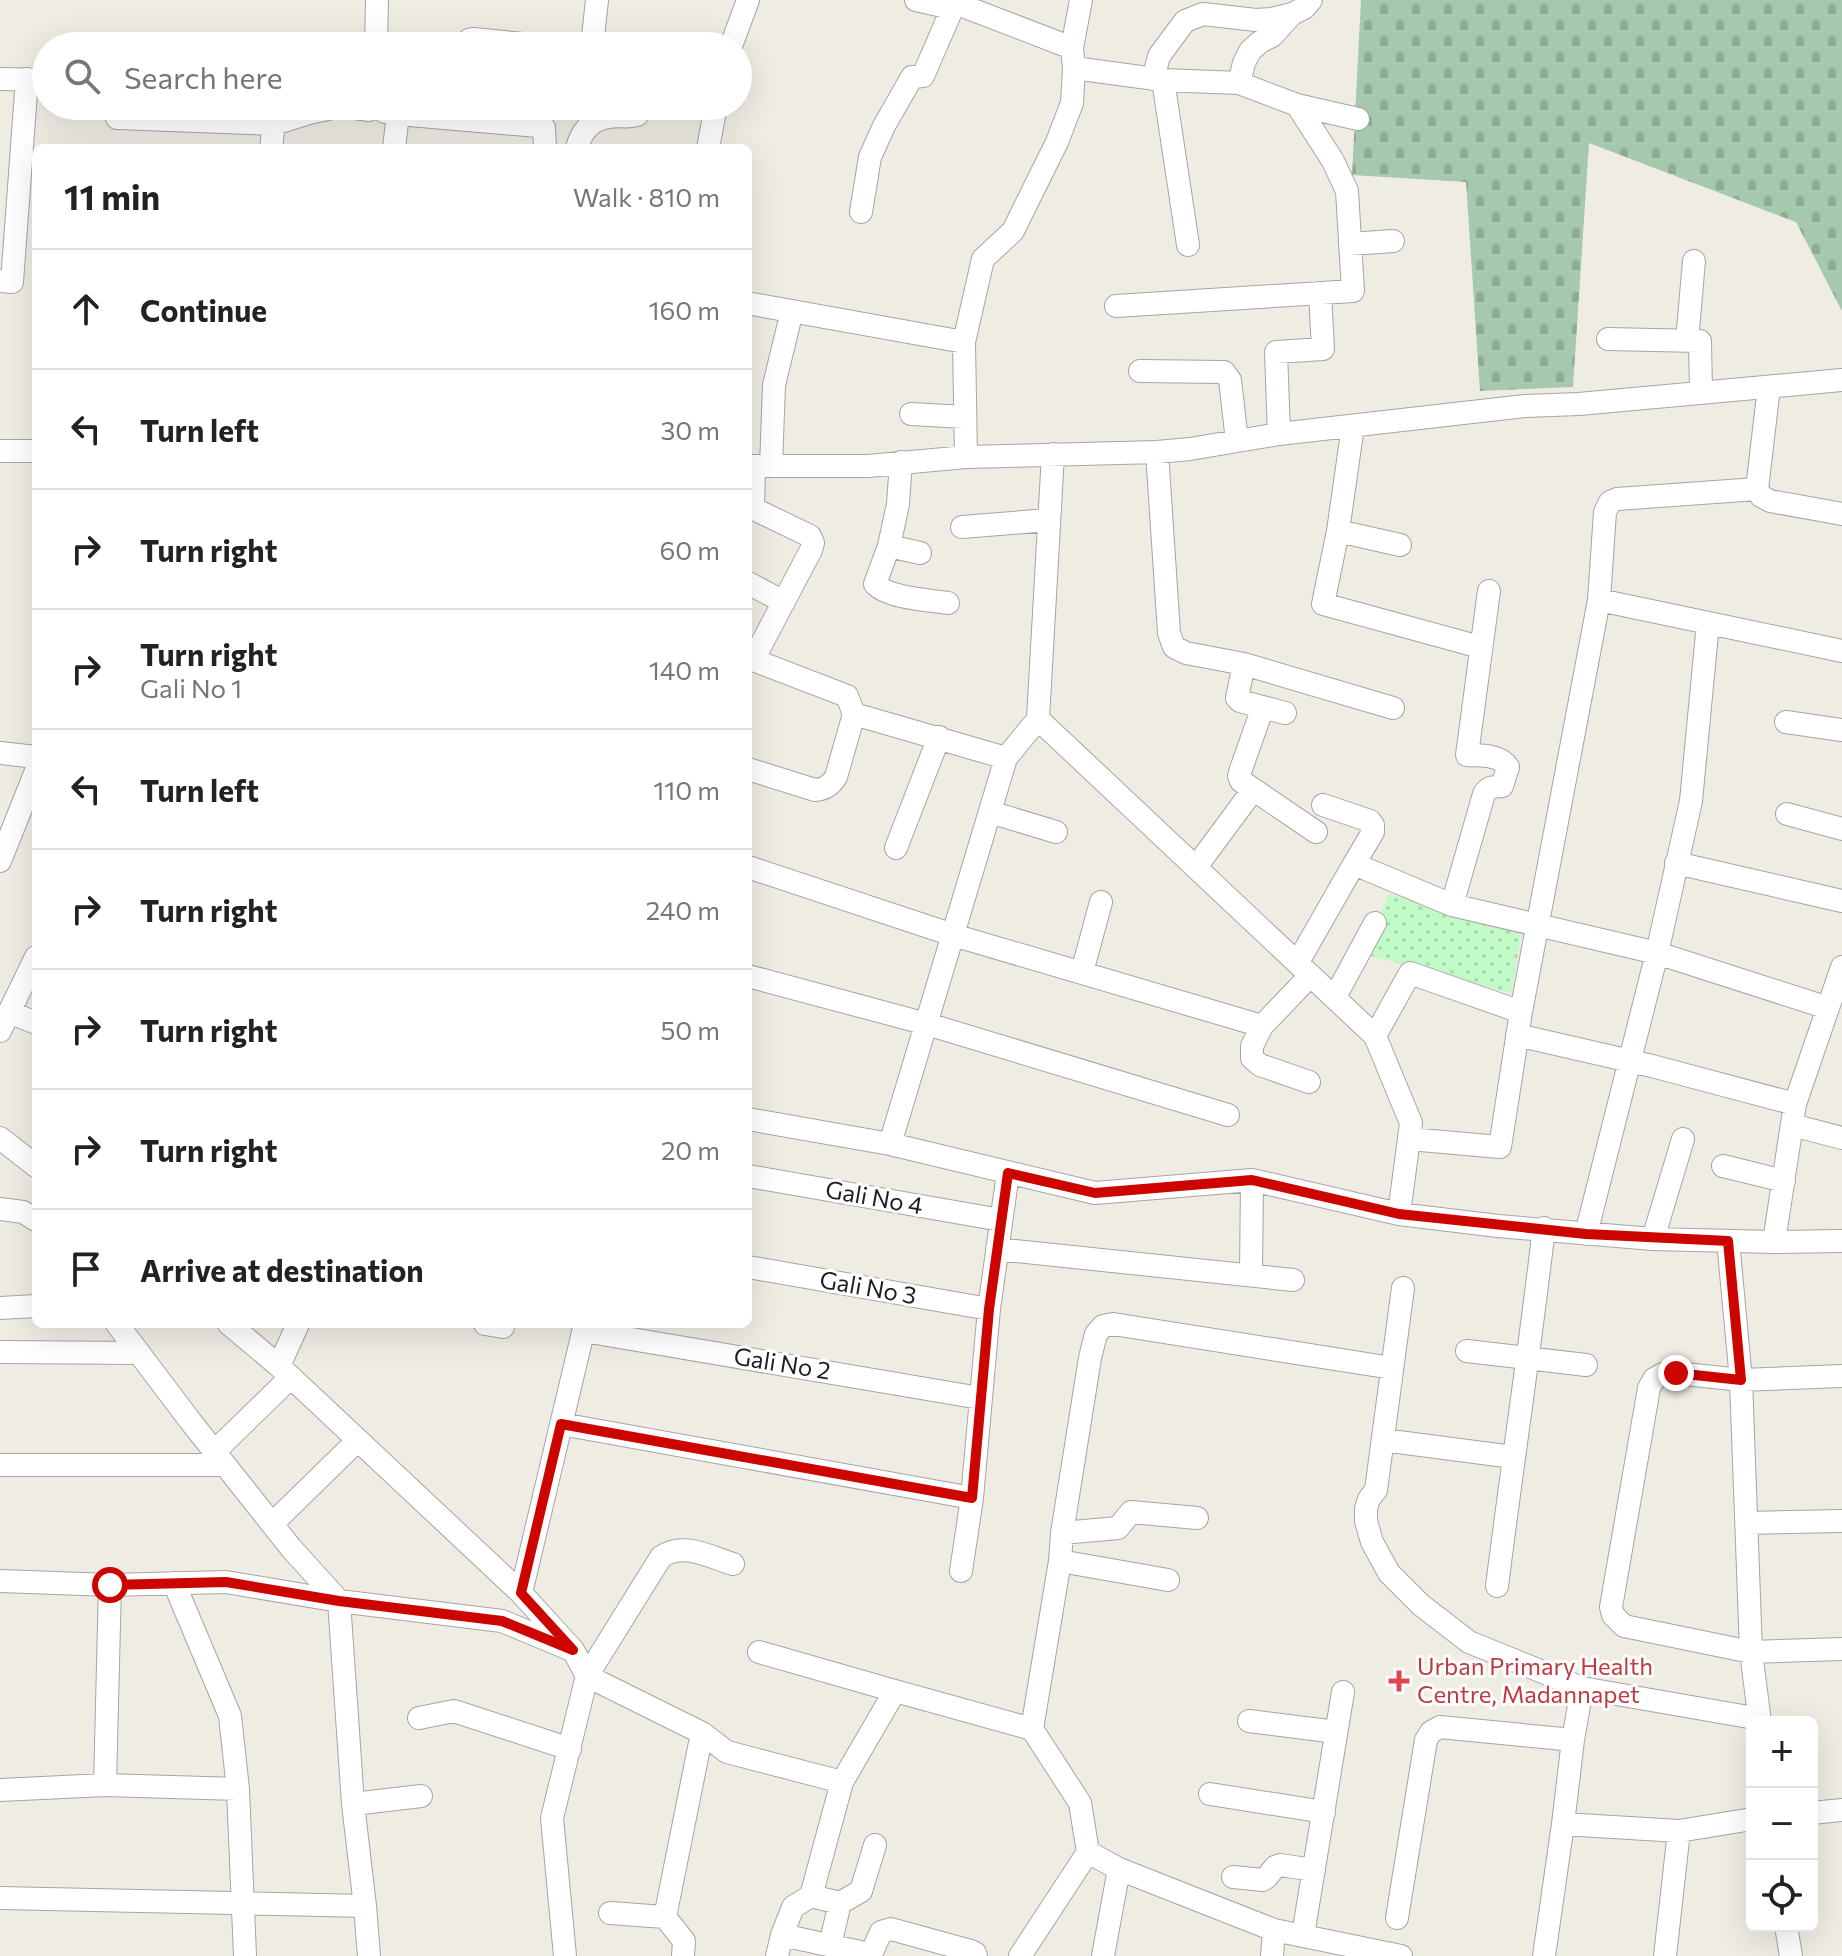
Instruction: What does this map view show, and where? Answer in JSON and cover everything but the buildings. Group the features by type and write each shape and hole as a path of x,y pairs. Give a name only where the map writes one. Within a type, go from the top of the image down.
{"street":[{"path":"376,32 377,0"},
{"path":"594,32 597,0"},
{"path":"736,32 748,0"},
{"path":"916,0 954,4 1073,58 1158,79 1239,83 1297,105 1358,119"},
{"path":"966,457 964,342 983,259 1013,231 1057,142 1072,103 1073,58 1081,0"},
{"path":"1188,245 1158,79 1159,56 1185,21 1207,7 1256,20 1292,14 1311,0"},
{"path":"861,212 870,157 912,77 923,76 954,4"},
{"path":"1239,83 1250,51 1272,36 1292,14"},
{"path":"0,79 32,80"},
{"path":"1116,306 1353,291 1347,191 1333,161 1297,105"},
{"path":"0,281 12,282 32,120"},
{"path":"169,120 274,124 287,120"},
{"path":"394,144 397,120"},
{"path":"468,120 538,126 544,128 545,144"},
{"path":"578,144 585,128 598,120"},
{"path":"709,144 713,120"},
{"path":"272,144 274,124"},
{"path":"1350,244 1393,241"},
{"path":"1687,341 1694,261"},
{"path":"1279,434 1276,352 1323,349 1320,293"},
{"path":"752,304 964,342"},
{"path":"752,657 813,543 810,536 753,507 774,385 792,311"},
{"path":"1608,339 1700,341 1701,393"},
{"path":"1140,371 1224,372 1230,380 1237,441"},
{"path":"758,466 868,466 966,457 1157,452 1279,434 1525,406 1579,404 1842,380"},
{"path":"1769,387 1757,489 1761,496 1770,501 1842,514"},
{"path":"911,414 965,417"},
{"path":"1353,426 1338,531 1323,604 1480,647"},
{"path":"0,451 32,451"},
{"path":"1157,452 1170,640 1174,647 1186,653 1244,664 1393,708"},
{"path":"890,1144 1006,758 1038,719 1053,454"},
{"path":"901,462 898,504 889,546 875,584 893,593 948,603"},
{"path":"1409,1139 1500,1147 1521,1012 1599,600 1605,512 1610,502 1757,489"},
{"path":"962,527 1048,520"},
{"path":"1338,531 1400,545"},
{"path":"889,546 920,553"},
{"path":"752,585 784,602"},
{"path":"1452,905 1484,794 1492,786 1502,786 1508,767 1499,758 1467,755 1489,591"},
{"path":"1599,600 1842,651"},
{"path":"1586,1234 1657,953 1691,801 1708,623"},
{"path":"752,659 847,696 854,714 836,777 824,789 815,790 752,770"},
{"path":"1244,664 1237,698 1274,710 1239,776 1241,781 1316,832"},
{"path":"854,714 1006,758"},
{"path":"1038,719 1375,1036 1411,1123 1399,1214"},
{"path":"1786,722 1842,730"},
{"path":"896,848 939,737"},
{"path":"0,753 32,757"},
{"path":"0,861 32,781"},
{"path":"1196,867 1253,790"},
{"path":"1309,1082 1260,1065 1252,1058 1252,1046 1262,1026 1304,969 1354,864 1373,832 1370,821 1323,805"},
{"path":"990,812 1056,832"},
{"path":"1787,814 1842,829"},
{"path":"1676,863 1842,901"},
{"path":"1354,864 1452,905 1657,953 1832,1016"},
{"path":"752,868 953,935 1262,1026"},
{"path":"1082,972 1101,902"},
{"path":"1335,997 1375,923"},
{"path":"32,965 4,1022 32,1023"},
{"path":"1774,1242 1794,1114 1832,1016 1842,967"},
{"path":"1375,1036 1410,973 1521,1012"},
{"path":"752,977 927,1024 1228,1115"},
{"path":"1517,1035 1630,1061 1794,1114 1842,1138"},
{"path":"752,1120 890,1144 1095,1193 1252,1180 1399,1214 1498,1226 1653,1239 1842,1241"},
{"path":"0,1138 32,1163"},
{"path":"1653,1239 1683,1139"},
{"path":"1723,1166 1784,1181"},
{"path":"961,1571 972,1498 989,1309 1008,1173"},
{"name":"Gali No 4","path":"752,1177 1001,1220"},
{"path":"1251,1274 1252,1180"},
{"path":"0,1209 23,1212 32,1218"},
{"path":"1497,1586 1544,1228"},
{"path":"1728,1241 1741,1380 1751,1652 1759,1716"},
{"path":"997,1249 1293,1280"},
{"name":"Gali No 3","path":"752,1268 989,1309"},
{"path":"1403,1288 1376,1490 1366,1509 1372,1542 1389,1573 1421,1605 1469,1642 1582,1688 1746,1717"},
{"path":"0,1308 32,1306"},
{"path":"1032,1729 1090,1358 1096,1334 1103,1326 1113,1324 1392,1368"},
{"path":"120,1328 291,1548 339,1601 353,1804 369,1956"},
{"path":"234,1328 285,1371 521,1593 573,1650 587,1676 702,1733 727,1752 842,1782"},
{"path":"220,1458 285,1371 297,1328"},
{"path":"521,1593 584,1328"},
{"name":"Gali No 2","path":"584,1328 980,1398"},
{"path":"1467,1351 1586,1365"},
{"path":"0,1352 139,1353"},
{"path":"1842,1376 1741,1380 1676,1373 1663,1374 1654,1379 1649,1388 1611,1607 1613,1615 1624,1626 1751,1652 1842,1649"},
{"path":"561,1424 972,1498"},
{"path":"272,1524 358,1440"},
{"path":"1383,1440 1513,1457"},
{"path":"0,1465 220,1458"},
{"path":"1062,1533 1118,1528 1131,1512 1197,1518"},
{"path":"1747,1523 1842,1521"},
{"path":"565,1956 552,1818 587,1676 661,1557 676,1549 687,1550 733,1564"},
{"path":"1060,1561 1168,1580"},
{"path":"0,1581 110,1585 226,1582 339,1601 502,1621 573,1650"},
{"path":"174,1583 230,1716 238,1789 245,1956"},
{"path":"105,1785 110,1585"},
{"path":"759,1652 1032,1729 1080,1803 1088,1852 1020,1956"},
{"path":"1544,1956 1582,1688"},
{"path":"895,1691 842,1782 811,1896 793,1907 779,1945 830,1945 865,1953 872,1952 881,1932 891,1929 971,1951 976,1956"},
{"path":"1303,1935 1343,1692"},
{"path":"419,1718 454,1711 570,1749"},
{"path":"1249,1721 1336,1732"},
{"path":"1397,1918 1426,1740 1431,1732 1440,1727 1573,1740"},
{"path":"665,1917 702,1733"},
{"path":"0,1790 105,1785 238,1789"},
{"path":"1210,1794 1324,1812"},
{"path":"353,1804 421,1796"},
{"path":"1818,1812 1842,1810"},
{"path":"1563,1824 1679,1831 1746,1820"},
{"path":"1665,1956 1679,1831"},
{"path":"811,1896 840,1903 861,1891 875,1845"},
{"path":"1088,1852 1119,1869 1274,1930 1401,1956"},
{"path":"1233,1877 1263,1880 1280,1865 1314,1870"},
{"path":"1103,1956 1119,1869"},
{"path":"0,1898 365,1906"},
{"path":"830,1945 840,1903"},
{"path":"610,1913 665,1917 684,1941 686,1956"},
{"path":"1272,1956 1274,1930"},
{"path":"1787,1932 1791,1956"}],"green space":[{"path":"1361,0 1842,0 1842,311 1796,222 1589,143 1573,387 1480,391 1466,182 1352,175"},
{"path":"1388,894 1523,926 1511,993 1367,955"}],"place":[{"name":"Urban Primary Health Centre, Madannapet","path":"1399,1681"}],"route":[{"path":"110,1585 226,1582 339,1601 502,1621 573,1650 521,1593 561,1424 972,1498 989,1309 1008,1173 1095,1193 1252,1180 1399,1214 1586,1234 1728,1241 1741,1380 1676,1373"}]}
